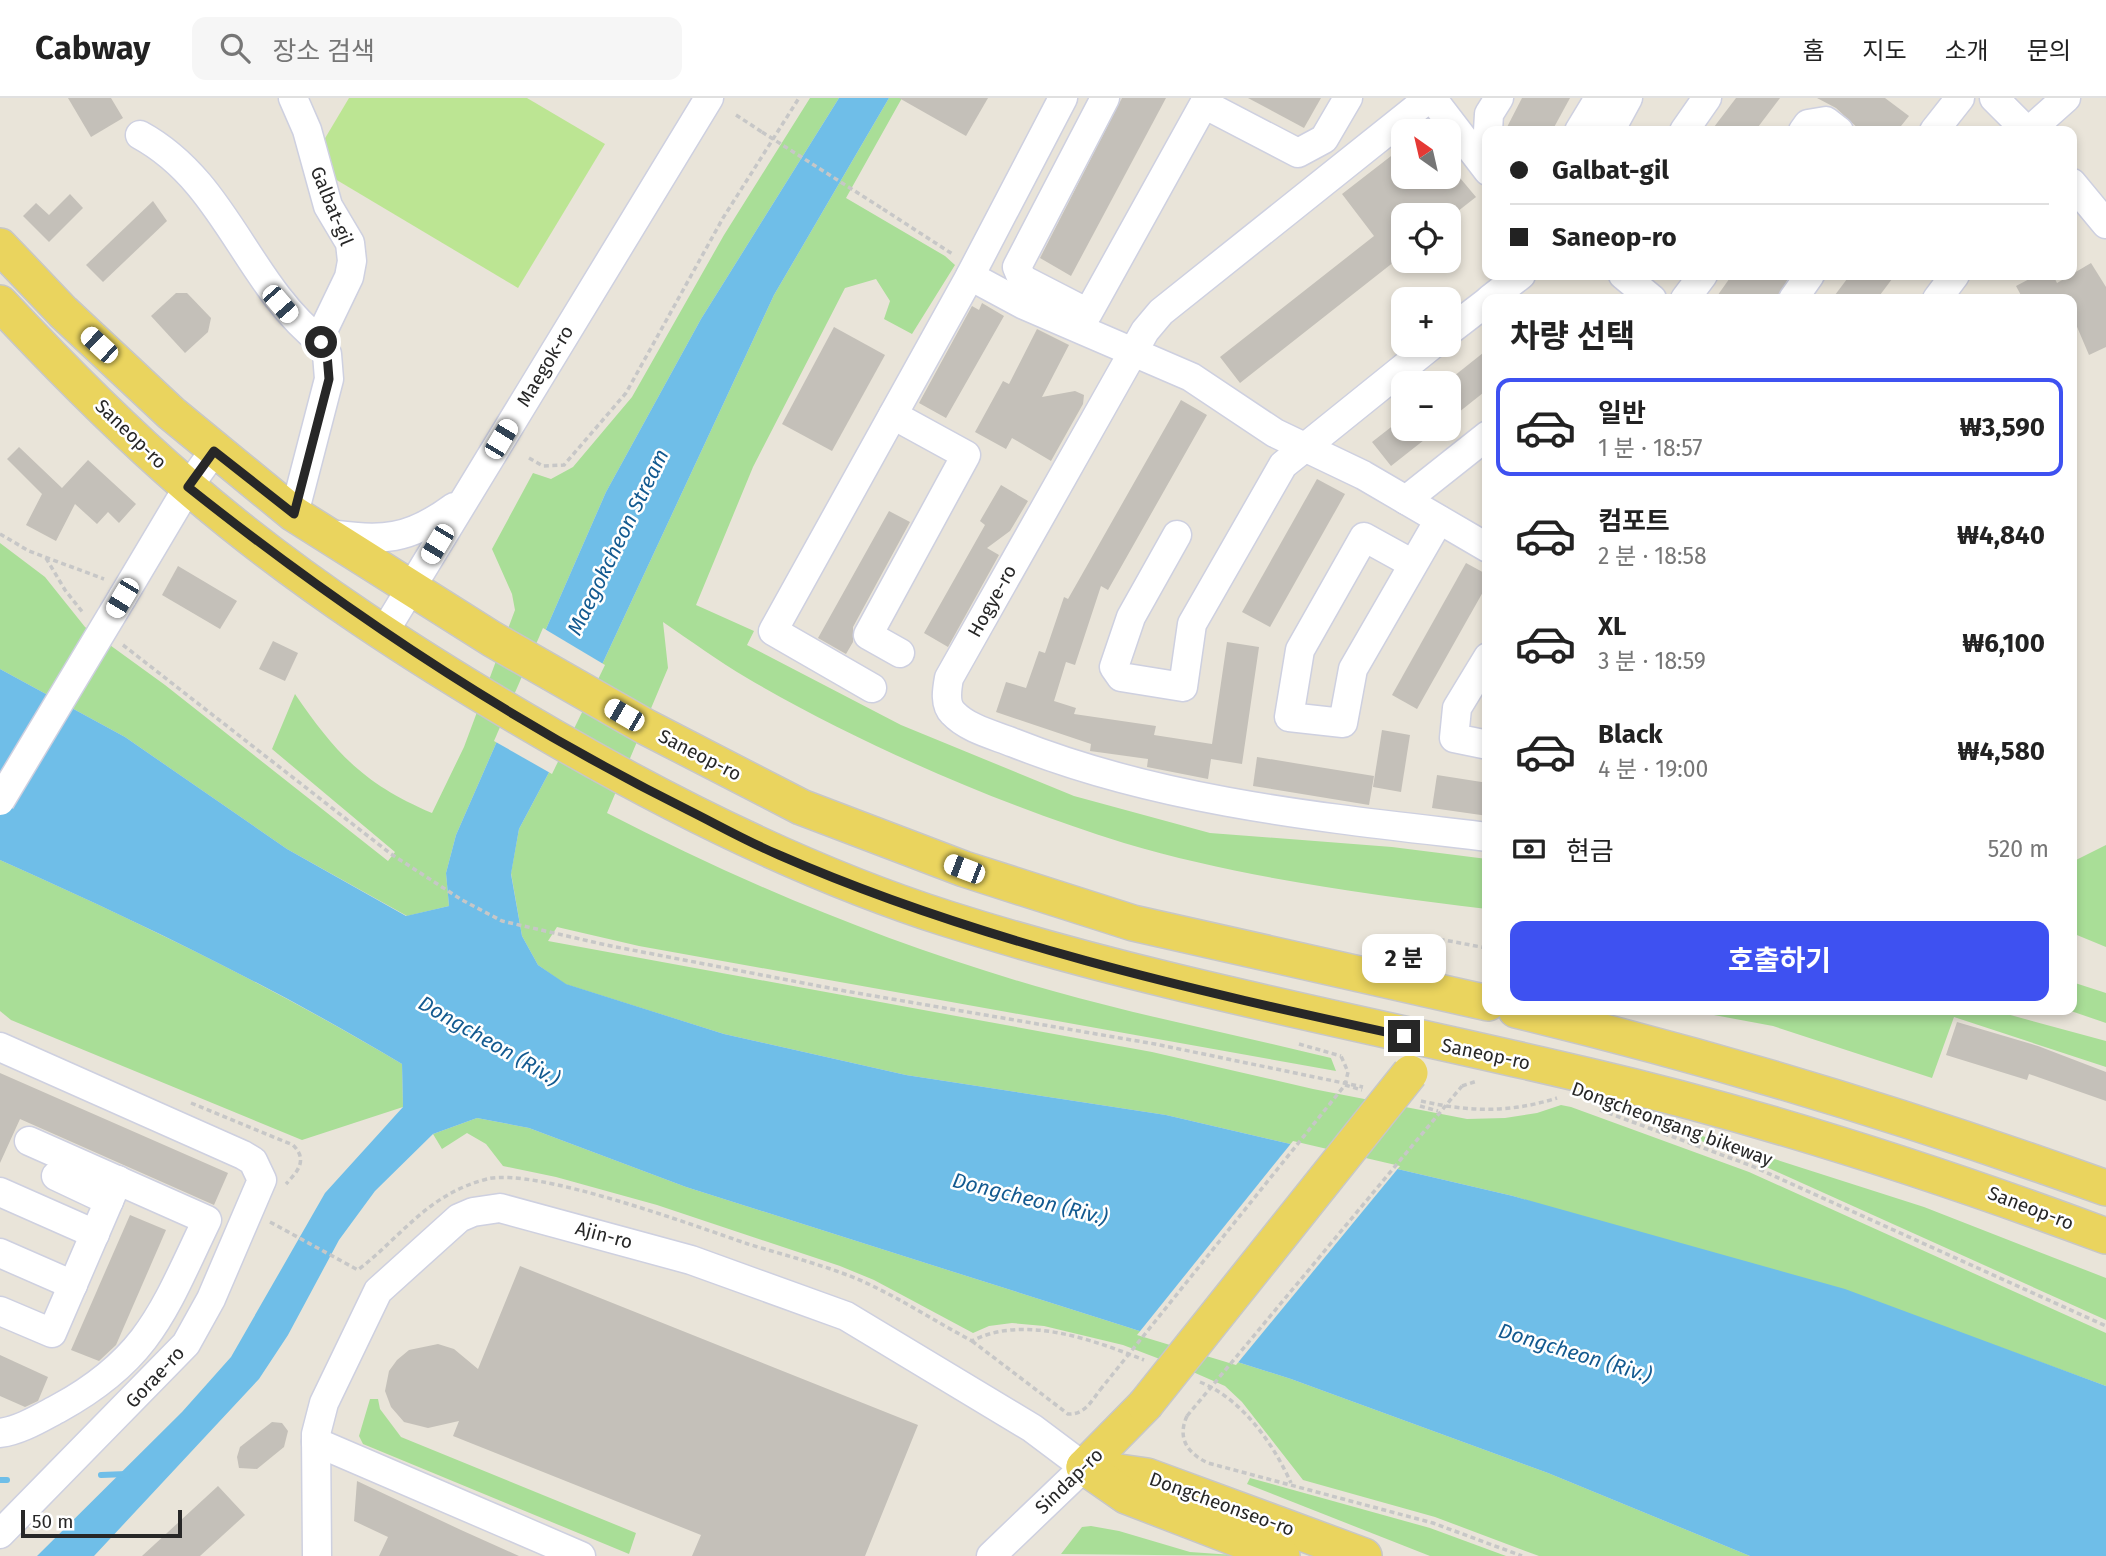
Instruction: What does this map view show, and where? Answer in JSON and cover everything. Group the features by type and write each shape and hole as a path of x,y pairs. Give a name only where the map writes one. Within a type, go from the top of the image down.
{"main road":[{"name":"Saneop-ro","path":"0,246 63,312 214,451 294,514 492,639 646,727 801,807 964,869 1133,923 1340,972 1472,999"},
{"name":"Saneop-ro","path":"0,303 188,487 267,550 383,634 467,687 626,779 779,855 942,918 1117,970 1590,1076 1772,1123 1945,1176 2106,1236"},
{"name":"Sindap-ro","path":"1084,1467 1145,1405 1410,1073 1429,1041 1472,999"},
{"path":"1535,1015 1781,1081 1959,1135 2106,1188"},
{"name":"Dongcheonseo-ro","path":"1084,1467 1126,1496 1282,1556"},
{"name":"Dongcheonseo-ro","path":"1084,1467 1147,1476 1364,1556"}],"street":[{"name":"Galbat-gil","path":"293,98 307,130 328,206 350,243 349,277 321,342"},
{"name":"Maegok-ro","path":"383,634 709,98"},
{"path":"872,688 772,631 970,276 1063,98"},
{"path":"1105,98 1017,267 1022,279 1088,313 1204,104 1298,153 1324,139 1348,98"},
{"path":"1431,98 1482,163"},
{"name":"Hogye-ro","path":"1431,98 1161,312 1132,352 949,678 946,695 951,712 968,725 1033,751 1196,797 1482,836"},
{"path":"1488,126 1489,114 1499,98"},
{"path":"1583,126 1598,98"},
{"path":"1613,126 1628,98"},
{"path":"1687,126 1707,98"},
{"path":"1938,126 1960,98"},
{"path":"1994,98 2023,126"},
{"path":"2034,126 2066,98"},
{"path":"1807,126 1826,121 1832,126"},
{"path":"140,135 165,148 190,171 280,304 321,342 327,354 329,379 294,514"},
{"path":"2077,187 2103,210"},
{"path":"970,276 1024,305 1191,377 1247,416 1303,447 1363,475 1482,545"},
{"path":"1497,294 1515,280"},
{"path":"1629,280 1646,294"},
{"path":"1461,322 1482,305"},
{"path":"1177,535 1131,617 1114,667 1121,677 1183,687 1192,624 1283,465 1417,357"},
{"path":"893,415 966,455 868,635 900,653"},
{"path":"1406,500 1482,440"},
{"path":"0,801 188,487 214,451"},
{"path":"323,534 367,539 404,535 428,526 464,499"},
{"path":"1413,564 1364,537 1300,650 1289,717 1343,723 1353,669 1439,520"},
{"path":"1482,667 1457,708 1454,738 1482,744"},
{"name":"Gorae-ro","path":"0,1047 243,1154 258,1168 261,1186 206,1311 186,1344 169,1366 0,1534"},
{"path":"29,1141 113,1191"},
{"path":"0,1433 39,1419 90,1391 117,1371 139,1347 161,1315 207,1220 56,1176"},
{"path":"0,1311 52,1333 113,1191"},
{"path":"0,1192 95,1234"},
{"name":"Ajin-ro","path":"317,1556 317,1423 377,1291 459,1218 472,1212 500,1208 691,1260 846,1316 1032,1428 1084,1467"},
{"path":"0,1253 72,1285"},
{"path":"316,1441 581,1556"},
{"name":"Sindap-ro","path":"991,1556 1084,1467"}],"path":[{"path":"529,458 543,466 564,465 626,393 723,218 799,98"},
{"path":"736,116 950,252 970,276"},
{"path":"0,534 125,594"},
{"path":"46,558 65,590 90,621"},
{"path":"122,643 391,855 485,914 553,935 1332,1079"},
{"path":"1382,949 1409,937 1429,937 1482,947"},
{"path":"972,1341 1068,1414 1076,1415 1085,1410 1345,1085 1348,1072 1341,1056 1299,1044"},
{"path":"1479,1080 1462,1086 1187,1416 1182,1434 1189,1451 1197,1458 1433,1523 1522,1556"},
{"name":"Dongcheongang bikeway","path":"1543,1095 1570,1101"},
{"path":"1462,1111 1529,1106 1557,1098"},
{"name":"Dongcheongang bikeway","path":"1595,1108 1752,1166 2106,1326"},
{"path":"266,1220 358,1270 366,1264"},
{"path":"1223,1391 1278,1456 1291,1483"}],"green space":[{"path":"349,98 527,98 605,144 518,288 330,176 321,145"},
{"path":"810,98 839,98 701,319 606,492 456,835 446,873 449,906 407,916 287,849 125,737 0,669 0,543 45,577 85,627 165,685 388,861 395,852 272,749 295,694 324,734 353,765 388,791 432,813 464,747 515,610 512,594 492,549 533,473 551,479 573,467 632,397 724,235"},
{"path":"889,98 902,98 846,198 945,256 955,265 912,334 884,319 890,301 876,279 845,288 753,467 696,605 754,631 747,645 901,725 1074,796 1210,833 1392,847 1482,858 1482,908 1350,891 1213,866 1124,843 1076,827 931,771 836,726 747,678 663,622 668,668 607,813 715,866 881,935 995,974 1088,1000 1331,1058 1336,1071 639,946 557,927 548,941 1152,1052 1313,1089 1467,1119 1505,1118 1537,1113 1561,1105 1571,1107 1749,1172 2106,1333 2106,1386 1991,1344 1513,1196 1166,1115 906,1075 724,1034 565,984 538,965 522,936 511,873 519,829 572,729 774,295"},
{"path":"2106,845 2106,947 2077,935 2077,860"},
{"path":"0,860 204,956 304,1008 402,1064 403,1107 302,1140 11,1020 0,1011"},
{"path":"2077,984 2106,993 2106,1023 2077,1013"},
{"path":"1714,1015 2010,1015 2106,1041 2106,1067 1954,1017 1932,1078 1773,1026"},
{"path":"477,1118 529,1128 686,1187 1291,1379 1548,1473 1750,1556 1539,1556 1435,1517 1303,1480 1242,1402 1225,1386 1123,1345 1044,1326 1012,1323 989,1326 973,1333 874,1280 840,1266 657,1205 556,1177 503,1166 486,1144 467,1133 442,1149 433,1134"},
{"path":"1690,1132 1924,1207 2106,1278 2106,1320 1753,1161 1688,1136"},
{"path":"370,1399 378,1399 380,1409 401,1437 636,1533 629,1554 363,1444 359,1436"},
{"path":"1250,1478 1430,1528 1506,1556 1430,1556 1247,1484"},
{"path":"1082,1527 1119,1531 1190,1552 1247,1556 1061,1554"}],"water":[{"path":"839,98 889,98 774,295 572,729 519,829 511,874 522,936 538,965 566,984 724,1034 906,1075 1166,1115 1513,1196 1845,1289 2106,1386 2106,1556 1750,1556 1548,1473 1291,1379 686,1187 529,1128 477,1118 433,1134 375,1191 339,1240 288,1335 259,1379 94,1556 37,1556 182,1412 231,1357 325,1193 403,1107 402,1064 304,1008 204,956 0,860 0,669 125,737 287,849 406,916 449,906 446,873 456,835 606,492 701,319"}],"pier":[{"path":"543,628 605,665 552,774 494,741"},
{"path":"1293,1141 1400,1166 1236,1365 1137,1335"}],"building":[{"path":"68,98 111,98 123,118 91,137"},
{"path":"899,98 988,98 966,136"},
{"path":"1122,98 1166,98 1071,276 1040,258"},
{"path":"1248,98 1321,98 1304,128"},
{"path":"1522,98 1570,98 1555,126 1508,126"},
{"path":"1736,98 1780,98 1759,126 1715,126"},
{"path":"1817,98 1885,98 1909,116 1901,126 1856,126 1836,108"},
{"path":"1391,156 1391,189 1461,189 1461,179 1476,197 1461,209 1461,203 1391,203 1391,264 1240,383 1220,357 1374,236 1342,194"},
{"path":"70,194 83,208 49,242 23,216 36,203 49,215"},
{"path":"153,201 167,221 103,282 86,265"},
{"path":"2091,263 2106,287 2106,347 2089,355 2077,327 2077,294 2020,294 2016,286 2027,280 2056,280 2057,283 2062,280 2077,280 2077,271"},
{"path":"1728,280 1787,280 1780,294 1719,294"},
{"path":"1846,280 1891,280 1881,294 1836,294"},
{"path":"176,293 187,293 211,318 208,332 185,353 151,316"},
{"path":"982,303 1004,316 946,418 919,403 972,306 979,310"},
{"path":"834,327 885,355 832,451 782,424"},
{"path":"1037,329 1069,345 1042,397 1075,391 1084,395 1083,404 1051,461 1012,438 1006,449 975,432 1003,381 1009,384"},
{"path":"1482,354 1482,394 1461,410 1460,371"},
{"path":"1181,400 1207,415 1108,590 1101,586 1075,665 1066,662 1054,701 1076,708 1074,714 1156,726 1154,735 1212,744 1227,642 1259,647 1242,764 1211,759 1208,779 1147,767 1148,759 1090,751 1091,744 996,712 1006,682 1026,688 1039,651 1045,653 1064,597 1068,599"},
{"path":"1391,427 1391,441 1423,441 1391,466 1372,442"},
{"path":"19,447 62,488 88,460 136,504 119,523 108,512 97,524 75,504 56,541 26,525 42,494 7,459"},
{"path":"1317,479 1345,494 1270,627 1242,612"},
{"path":"1001,485 1028,501 1010,531 987,548 999,555 948,647 924,633 985,525 980,521"},
{"path":"889,511 910,522 853,627 853,642 846,654 818,638"},
{"path":"1466,563 1482,572 1482,594 1417,709 1392,695"},
{"path":"178,566 237,601 220,629 162,595"},
{"path":"273,641 298,653 285,681 259,669"},
{"path":"1382,730 1410,735 1401,792 1373,787"},
{"path":"1257,757 1374,776 1369,805 1253,786"},
{"path":"1437,775 1482,782 1482,815 1432,808"},
{"path":"1957,1022 2038,1046 2106,1072 2106,1101 2029,1074 2027,1080 1946,1055"},
{"path":"0,1073 228,1173 214,1205 20,1119 0,1163"},
{"path":"130,1215 166,1230 116,1345 99,1361 71,1350"},
{"path":"520,1266 918,1425 865,1556 692,1556 701,1535 453,1436 459,1421 428,1428 404,1422 391,1407 385,1391 389,1371 397,1360 409,1350 438,1344 454,1349 478,1369"},
{"path":"0,1355 48,1377 38,1401 25,1407 0,1396"},
{"path":"272,1422 282,1423 288,1431 284,1447 257,1469 239,1468 237,1457 240,1447"},
{"path":"357,1481 519,1556 379,1556 388,1537 354,1521"},
{"path":"218,1486 245,1515 200,1556 142,1556"}],"waterway":[{"path":"101,1475 127,1474"},
{"path":"0,1480 7,1480"}],"route":[{"path":"321,342 327,354 329,379 298,489 294,514 214,451 188,487 267,550 383,634 467,687 626,779 779,855 942,918 1117,970 1404,1036"}],"water label":[{"name":"Maegokcheon Stream","path":"618,542"},
{"name":"Dongcheon (Riv.)","path":"489,1041"},
{"name":"Dongcheon (Riv.)","path":"1030,1199"},
{"name":"Dongcheon (Riv.)","path":"1575,1353"}]}
